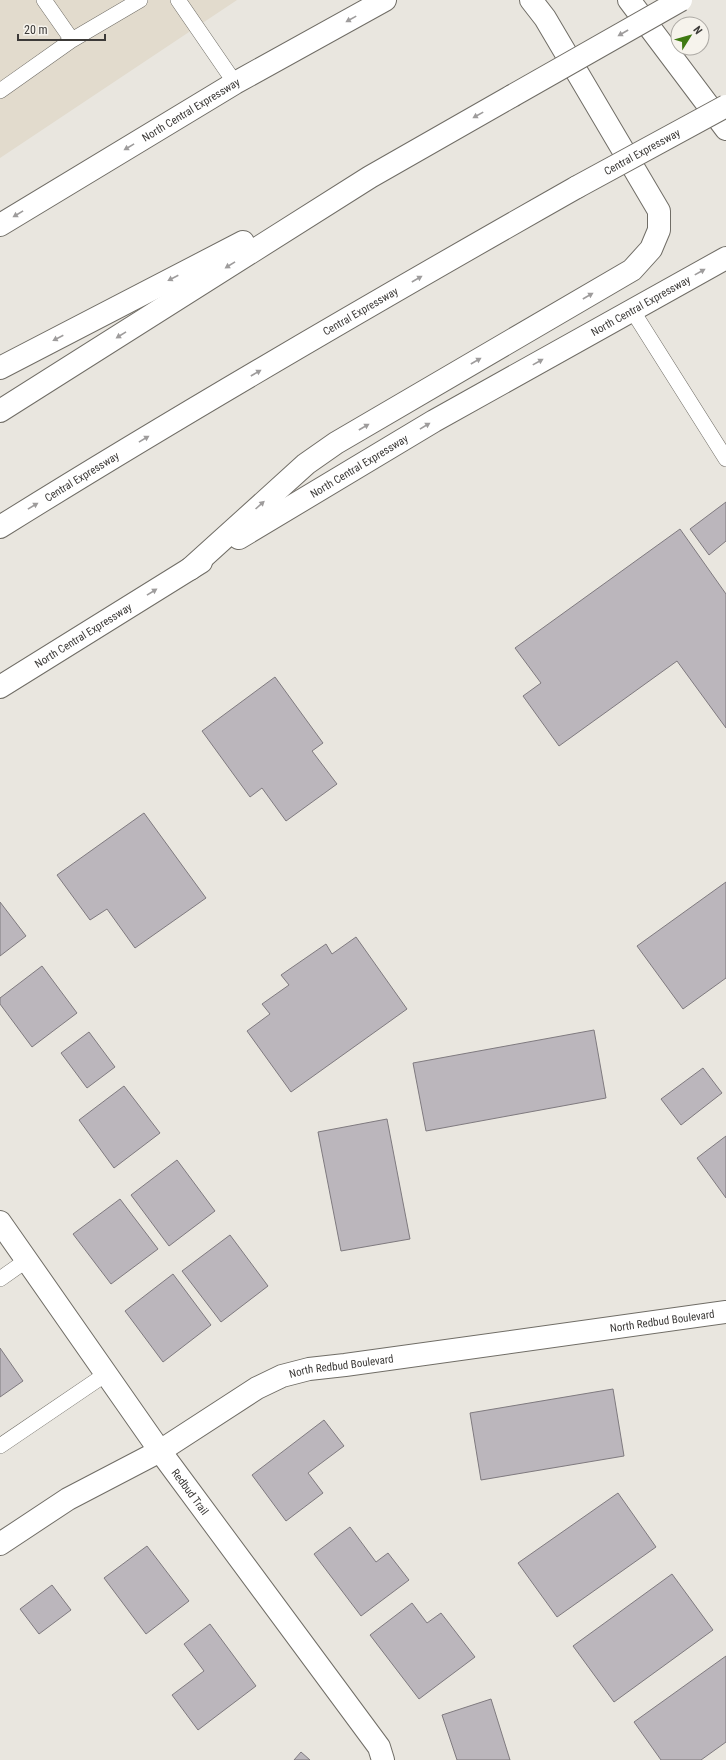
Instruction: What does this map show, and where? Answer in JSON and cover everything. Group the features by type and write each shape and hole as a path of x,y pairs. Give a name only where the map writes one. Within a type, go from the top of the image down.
{"main road":[{"name":"North Central Expressway","path":"0,225 234,83 385,0"},
{"path":"190,569 306,464 336,443 632,270 651,248 659,230 659,210 544,18 531,0"},
{"path":"629,0 726,129"},
{"path":"0,368 370,177 681,0"},
{"name":"Central Expressway","path":"0,527 229,388 578,187 726,106"},
{"path":"0,411 370,177"},
{"name":"North Central Expressway","path":"0,687 190,569 434,421 726,258"},
{"name":"Redbud Trail","path":"0,1222 160,1451 379,1748 383,1760"},
{"name":"North Redbud Boulevard","path":"0,1544 68,1498 160,1451 257,1388 282,1376 309,1369 726,1312"}],"lane":[{"path":"44,0 72,40"},
{"path":"0,91 72,40 140,0"},
{"path":"178,0 234,83"},
{"path":"632,310 726,459"},
{"path":"0,1279 27,1260"},
{"path":"0,1446 106,1374"}],"shaded area":[{"path":"0,0 237,0 0,158"}],"building":[{"path":"726,502 726,541 709,555 690,529"},
{"path":"680,529 726,594 726,728 677,661 559,746 523,696 541,683 515,648"},
{"path":"275,677 323,743 312,751 337,784 286,821 262,788 250,797 202,731"},
{"path":"144,813 206,898 135,948 107,909 90,920 57,875"},
{"path":"726,882 726,978 683,1009 637,946"},
{"path":"0,902 26,936 0,956"},
{"path":"356,937 407,1009 291,1092 247,1031 270,1014 262,1004 289,985 281,975 326,944 332,954"},
{"path":"42,966 77,1013 32,1047 0,1004 0,998"},
{"path":"594,1030 606,1098 426,1131 413,1063"},
{"path":"89,1032 115,1067 87,1088 61,1053"},
{"path":"703,1068 722,1093 681,1125 661,1099"},
{"path":"124,1086 160,1133 114,1168 79,1120"},
{"path":"387,1119 410,1239 341,1251 318,1132"},
{"path":"726,1136 726,1198 697,1158"},
{"path":"177,1160 215,1211 169,1246 131,1195"},
{"path":"120,1199 158,1249 111,1284 73,1234"},
{"path":"230,1235 268,1286 221,1322 182,1271"},
{"path":"173,1274 211,1325 163,1362 125,1311"},
{"path":"0,1348 23,1381 0,1397"},
{"path":"613,1389 624,1456 481,1480 470,1413"},
{"path":"324,1420 344,1446 308,1473 323,1493 286,1521 252,1475"},
{"path":"618,1493 656,1547 557,1617 518,1563"},
{"path":"350,1527 376,1562 388,1553 409,1580 361,1616 314,1554"},
{"path":"147,1546 189,1601 146,1634 104,1578"},
{"path":"672,1574 713,1630 614,1702 573,1646"},
{"path":"52,1585 71,1610 39,1634 20,1609"},
{"path":"412,1603 427,1623 441,1613 475,1657 419,1699 370,1635"},
{"path":"210,1624 256,1686 198,1730 172,1695 204,1671 184,1644"},
{"path":"726,1656 726,1742 701,1760 661,1760 634,1722"},
{"path":"491,1699 510,1760 457,1760 442,1715"},
{"path":"301,1752 310,1760 294,1760"}]}
